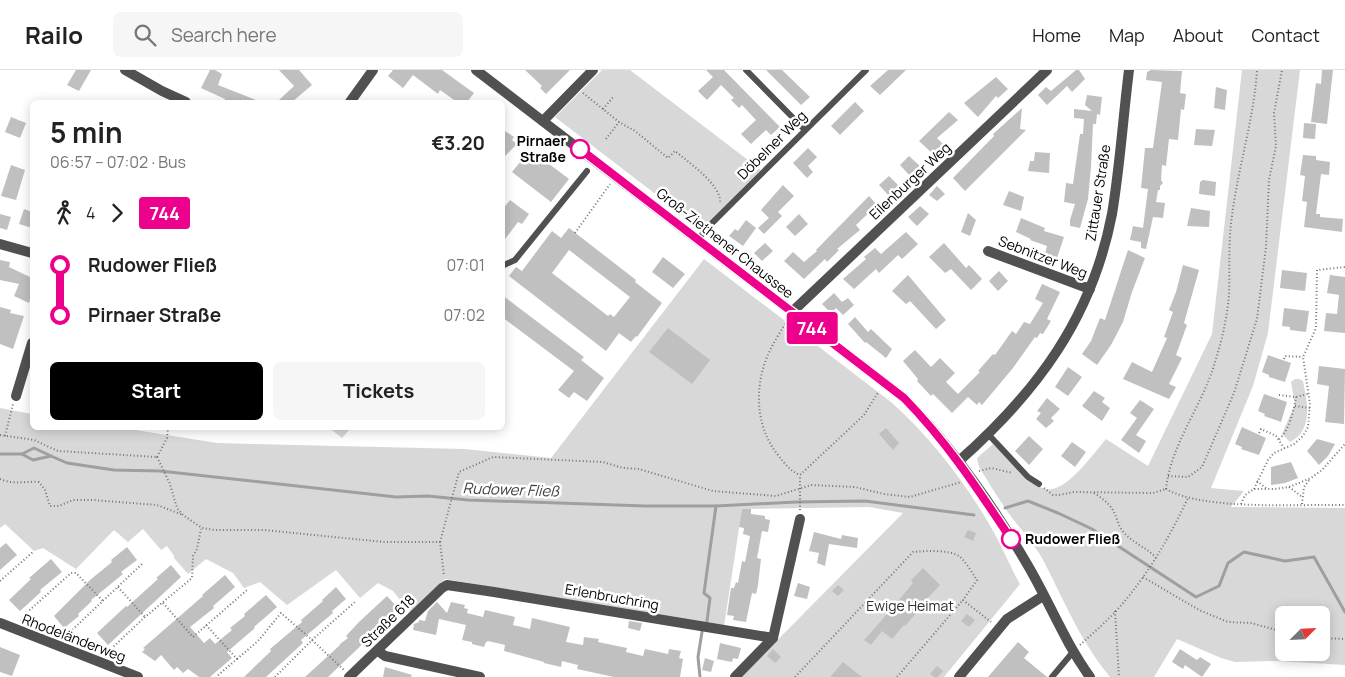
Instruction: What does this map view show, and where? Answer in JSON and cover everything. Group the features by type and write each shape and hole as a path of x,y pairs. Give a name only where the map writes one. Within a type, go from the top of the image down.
{"street":[{"path":"125,70 182,100"},
{"path":"351,100 373,70"},
{"name":"Groß-Ziethener Chaussee","path":"476,70 904,398 926,420 959,461 1027,564 1073,652 1090,677"},
{"path":"543,121 593,70"},
{"name":"Eilenburger Weg","path":"792,312 1047,70"},
{"name":"Zittauer Straße","path":"959,461 1027,394 1045,371 1058,352 1090,290 1103,252 1111,214 1129,70"},
{"path":"0,244 30,252"},
{"name":"Sebnitzer Weg","path":"988,251 1090,290"},
{"path":"16,396 30,350"},
{"path":"735,677 773,638 800,519"},
{"name":"Erlenbruchring","path":"447,585 773,638"},
{"name":"Straße 618","path":"347,673 378,650 447,585"},
{"path":"959,677 1007,619 1044,596"},
{"name":"Rhodeländerweg","path":"0,623 106,665 126,675 138,677"},
{"path":"378,650 385,656 480,677"}],"lane":[{"path":"746,70 805,130"},
{"name":"Döbelner Weg","path":"698,240 719,216 866,70"},
{"path":"505,265 515,260 587,171"},
{"path":"988,434 1028,477 1039,484"},
{"path":"1052,677 1073,652"}],"path":[{"path":"1166,489 1171,464 1215,364 1226,322 1229,297 1231,218 1238,174 1255,102 1257,70"},
{"path":"1168,476 1188,477 1202,467 1234,393 1257,320 1266,247 1269,180 1276,146 1274,113 1282,70"},
{"path":"576,87 668,158 675,151 712,183 719,192 720,198 716,212 719,216"},
{"path":"603,109 614,96"},
{"path":"606,139 619,122"},
{"path":"575,233 611,183"},
{"path":"1254,489 1268,460 1274,453 1294,444 1303,436 1308,427 1310,408 1303,357 1316,328 1316,270 1345,266"},
{"path":"792,312 767,356 760,377 758,397 761,422 771,447 792,472 800,475"},
{"path":"1284,359 1285,356 1303,357"},
{"path":"800,505 800,475 864,415 884,382"},
{"path":"1279,395 1296,397 1308,394"},
{"path":"5,436 11,408 16,396"},
{"path":"1279,439 1283,436 1295,406 1296,397"},
{"path":"1295,406 1310,408"},
{"path":"1259,433 1261,429 1270,433 1279,439 1284,448"},
{"path":"157,457 167,438 168,430"},
{"path":"0,435 34,440 58,451 157,457"},
{"path":"1241,504 1245,495 1254,489 1289,487 1311,478 1322,470 1345,444"},
{"path":"157,457 170,484 178,508 183,515"},
{"path":"447,585 444,580 440,542 459,472 493,457 603,462 623,468 639,469 713,491 776,496 811,485 855,487 884,494 910,496 963,481"},
{"path":"979,471 991,468 1005,470"},
{"path":"1302,504 1304,487 1311,478"},
{"path":"0,479 7,482 39,482 45,490 50,506 54,507 73,500 157,505 183,515 202,528 215,530 264,530 384,542 440,542"},
{"path":"1257,481 1267,489"},
{"path":"1039,484 1053,495 1074,492 1153,493 1166,489 1188,498 1241,504 1345,505"},
{"path":"1289,487 1302,496"},
{"path":"1093,493 1102,498 1113,510 1122,530 1134,542 1152,553 1156,558"},
{"path":"1073,652 1115,612 1143,577 1154,562 1188,498"},
{"path":"106,665 112,648 145,617 192,578 193,556 197,549 202,528"},
{"path":"0,581 34,551"},
{"path":"795,677 913,552 933,551 960,556 977,580 963,600 897,677"},
{"path":"64,648 71,631 143,563"},
{"path":"18,630 23,616 71,573 76,573 103,601"},
{"path":"1143,577 1198,611 1228,622 1251,624 1275,630"},
{"path":"118,587 145,617"},
{"path":"188,639 193,637 247,590"},
{"path":"963,600 999,629"},
{"path":"275,677 312,640 356,601"},
{"path":"163,603 192,636"},
{"path":"1119,607 1122,610"},
{"path":"1115,612 1119,677"},
{"path":"216,677 258,641 281,613 347,673"},
{"path":"206,625 237,659"},
{"path":"1330,638 1345,639"}],"green space":[{"path":"602,70 630,70 761,170 701,229 555,117"},
{"path":"1242,70 1300,70 1268,333 1253,386 1211,488 1244,491 1231,507 1345,508 1345,665 1276,661 1235,662 1177,639 1154,677 1110,677 1081,634 1042,558 998,497 979,467 977,458 993,444 1024,476 1046,489 1054,489 1070,479 1106,439 1148,466 1212,334"},
{"name":"Rudower Fließ","path":"704,259 891,402 922,432 950,466 976,503 998,540 1020,584 944,677 741,677 903,513 869,507 742,509 724,626 445,579 410,612 393,591 378,583 360,598 336,570 287,605 260,582 244,588 233,573 206,559 188,574 174,558 167,546 161,550 143,529 128,542 114,530 76,569 43,548 34,551 5,524 0,528 0,408 30,414 30,430 136,430 217,443 465,449 551,458"},
{"path":"1295,379 1303,381 1307,415 1303,430 1298,437 1290,442 1282,434 1295,404 1291,382"},
{"path":"332,430 349,430 342,438"}],"building":[{"path":"76,70 91,70 79,91 67,85"},
{"path":"210,70 215,70 222,74 218,85 256,100 225,100 201,88"},
{"path":"279,70 299,70 312,85 294,100 279,100 294,86"},
{"path":"393,70 442,70 474,93 469,100 454,100 440,90 438,94 413,75 403,88 388,76"},
{"path":"525,70 570,70 546,94 540,88 542,86"},
{"path":"706,70 724,70 780,127 771,135 766,130 751,144 741,134 756,120 742,105 739,108 731,100 734,98 721,85 707,100 698,91 713,77"},
{"path":"766,70 782,70 810,97 801,105"},
{"path":"888,70 906,70 880,95 870,86"},
{"path":"1076,70 1079,70 1085,79 1072,92 1067,86 1047,105 1038,95 1046,87 1051,91"},
{"path":"1151,70 1182,71 1180,93 1186,94 1184,110 1181,109 1178,140 1169,139 1166,166 1162,165 1161,180 1163,183 1160,186 1160,190 1158,190 1156,202 1165,203 1163,218 1153,217 1146,249 1141,248 1141,242 1130,240 1133,226 1143,228 1148,189 1141,188 1145,148 1153,148 1162,82 1146,80 1147,72"},
{"path":"1322,70 1333,70 1327,124 1311,122 1316,83 1321,84"},
{"path":"996,77 1008,89 998,98 996,96 978,117 964,103"},
{"path":"1216,87 1227,90 1225,110 1214,108"},
{"path":"1087,95 1102,97 1100,115 1097,114 1096,124 1093,124 1088,199 1080,228 1070,226 1075,204 1064,202 1066,183 1073,184 1080,134 1083,134 1084,119 1074,118 1074,109 1092,111 1085,105"},
{"path":"855,102 864,111 840,135 831,126"},
{"path":"1022,108 1020,129 1026,130 965,191 953,178 994,136 993,134"},
{"path":"949,112 958,120 937,138 943,144 932,153 919,141"},
{"path":"11,117 26,123 20,138 5,132"},
{"path":"1304,123 1316,124 1315,139 1303,138"},
{"path":"1196,129 1215,130 1212,146 1194,145"},
{"path":"505,131 514,137 512,140 517,144 505,156"},
{"path":"808,148 817,157 808,166 813,172 807,178 793,163"},
{"path":"529,151 532,151 569,179 551,202 512,172"},
{"path":"1035,152 1050,153 1049,173 1028,171 1030,161 1034,161"},
{"path":"1303,155 1316,156 1316,160 1330,162 1329,175 1321,174 1316,214 1320,214 1320,217 1343,219 1342,232 1304,227 1307,202 1302,201 1305,176 1300,175"},
{"path":"909,156 921,167 911,177 900,165"},
{"path":"11,165 25,170 16,200 1,196"},
{"path":"889,176 901,188 890,197 879,185"},
{"path":"1203,180 1216,182 1215,196 1199,194 1200,182"},
{"path":"783,185 794,196 778,212 782,216 764,234 758,228 769,218 761,210"},
{"path":"937,186 945,194 937,201 929,195"},
{"path":"1009,191 1024,197 1021,211 1003,205"},
{"path":"869,196 877,205 856,225 860,230 837,249 839,250 827,262 825,259 804,279 784,261 793,252 804,262 817,251"},
{"path":"510,200 529,214 522,224 518,222 505,239 505,206"},
{"path":"920,206 929,214 917,226 908,217"},
{"path":"1191,208 1210,211 1209,227 1187,226"},
{"path":"24,209 30,211 30,227 19,224"},
{"path":"968,213 976,220 970,236 961,232"},
{"path":"0,214 11,217 7,230 0,228"},
{"path":"799,214 808,224 795,236 786,227"},
{"path":"1021,218 1045,228 1044,231 1064,237 1055,264 1043,261 1047,246 1030,240 1016,232"},
{"path":"746,220 756,228 743,246 729,236 735,229 738,231"},
{"path":"569,228 636,280 635,282 662,303 637,337 631,342 619,333 606,351 509,276 516,267 522,271 552,231 561,238","holes":["569,250 630,297 614,317 610,314 608,316 552,273"]},
{"path":"906,232 918,244 902,259 898,255 879,273 876,269 854,289 843,279 866,259 864,257 875,248 881,254"},
{"path":"765,243 773,251 762,261 754,253"},
{"path":"944,243 966,268 969,265 982,279 971,290 951,269 945,273 929,257"},
{"path":"1128,250 1145,258 1123,322 1111,345 1097,365 1082,354 1091,341 1100,318 1105,320"},
{"path":"663,257 685,274 673,288 652,272"},
{"path":"0,260 10,262 9,267 30,277 29,303 14,296 19,284 0,280"},
{"path":"1183,265 1199,270 1184,323 1187,325 1176,355 1182,358 1169,384 1176,387 1169,399 1123,379 1132,362 1152,372 1167,338 1164,337 1173,312 1169,310"},
{"path":"1282,270 1307,273 1305,291 1280,288"},
{"path":"999,271 1008,281 998,291 989,281"},
{"path":"908,275 946,320 936,329 910,301 906,304 892,291"},
{"path":"1330,275 1345,277 1345,333 1324,331 1326,313 1337,314 1339,295 1327,293"},
{"path":"1042,284 1060,292 1047,319 1051,321 1043,334 1040,333 1037,338 1035,337 1013,368 982,405 979,402 977,405 968,397 952,413 933,394 931,396 917,381 918,379 903,361 915,350 931,367 940,358 955,373 946,382 958,394 980,372 978,371 993,354 995,355 1012,331 1016,334 1024,322 1030,324 1043,303 1035,299"},
{"path":"834,293 842,302 848,298 854,305 843,315 836,308 831,313 822,304"},
{"path":"505,297 584,357 581,360 604,378 587,401 574,392 569,398 558,390 574,371 505,319"},
{"path":"0,307 11,310 10,313 24,316 13,349 0,344"},
{"path":"1284,308 1309,311 1306,332 1290,330 1290,327 1282,326"},
{"path":"855,317 868,332 871,329 892,349 886,358 865,343 848,324"},
{"path":"668,328 710,360 692,384 649,352"},
{"path":"1268,355 1291,363 1285,382 1269,377 1269,375 1262,372"},
{"path":"1319,366 1345,369 1344,424 1325,422 1329,386 1317,384"},
{"path":"1068,367 1082,377 1068,396 1055,387"},
{"path":"1094,391 1105,398 1102,402 1110,408 1102,421 1082,406"},
{"path":"1264,394 1287,402 1281,422 1264,416 1265,414 1258,411"},
{"path":"1047,398 1060,409 1051,418 1054,421 1046,428 1036,419 1041,413 1037,411"},
{"path":"1140,400 1154,409 1136,435 1146,441 1139,453 1121,440 1137,418 1130,413"},
{"path":"1242,427 1266,438 1259,455 1241,449 1242,447 1235,444"},
{"path":"886,428 899,443 893,450 879,434"},
{"path":"1029,436 1043,449 1029,465 1015,451"},
{"path":"1317,439 1335,444 1328,456 1319,465 1307,451"},
{"path":"1072,442 1086,452 1075,467 1061,456"},
{"path":"1291,462 1298,478 1285,483 1271,485 1271,467"},
{"path":"742,509 751,509 751,514 765,516 765,519 770,520 768,532 762,531 757,558 761,559 758,585 756,594 752,593 746,622 733,620 734,616 727,615 731,588 734,588 736,582 738,583 742,561 745,562 750,536 743,534 744,528 739,527"},
{"path":"968,530 976,533 973,541 964,537"},
{"path":"814,532 841,539 842,535 858,538 857,548 829,544 825,566 817,563 819,553 809,551"},
{"path":"6,543 17,555 0,570 0,548"},
{"path":"127,547 137,560 121,572 123,574 91,600 78,614 79,616 64,628 54,616 90,580 112,562 111,560"},
{"path":"51,559 62,572 40,590 41,592 20,611 9,600 31,579 29,578"},
{"path":"171,565 181,577 108,645 97,633 158,579 156,578"},
{"path":"923,568 940,585 922,604 925,606 892,639 882,631 871,645 864,640 913,583 911,580"},
{"path":"225,575 235,587 213,606 214,608 190,627 204,643 210,638 215,644 232,630 230,628 266,595 277,607 227,652 232,658 210,677 199,677 188,669 183,673 177,667 174,670 161,655 155,661 142,652 145,649 143,648"},
{"path":"798,583 810,587 807,599 794,596"},
{"path":"838,585 844,590 838,596 832,591"},
{"path":"336,587 346,599 332,611 333,613 301,640 303,643 266,677 244,677 271,651 270,649 302,622 301,620"},
{"path":"387,596 398,608 384,620 385,622 371,636 328,677 305,677 348,638 346,636 359,622"},
{"path":"437,602 447,613 451,602 465,605 464,608 468,609 467,613 483,617 485,610 515,617 513,625 530,629 532,618 570,627 566,642 583,645 584,637 599,639 598,642 627,648 626,652 643,656 645,649 668,654 669,649 681,651 679,658 683,659 680,677 614,677 577,669 578,665 562,661 561,667 544,663 504,651 505,645 488,641 484,647 462,640 466,625 439,619 436,635 413,630 414,624 419,622 419,620 425,621 428,611"},
{"path":"967,614 975,620 969,627 961,621"},
{"path":"629,621 642,623 640,631 628,628"},
{"path":"1018,642 1029,652 1024,658 1047,677 988,677"},
{"path":"720,643 741,648 738,659 733,658 732,662 717,659"},
{"path":"0,647 20,655 12,676 0,672"},
{"path":"773,649 781,657 775,663 767,656"},
{"path":"1180,649 1197,660 1200,657 1211,664 1202,677 1185,665 1183,669 1172,662"},
{"path":"705,658 714,661 711,672 702,670"},
{"path":"843,662 862,677 830,677"},
{"path":"937,666 943,671 938,677 934,677 930,674"},
{"path":"385,667 412,675 411,677 383,677"}],"waterway":[{"name":"Rudower Fließ","path":"22,454 34,448 51,456"},
{"name":"Rudower Fließ","path":"0,454 22,454 33,460 51,456 67,463 114,470 160,471 396,497 428,496 468,500 645,506 716,506 865,501 974,515"},
{"name":"Rudower Fließ","path":"1005,508 1028,501 1058,513 1092,529 1196,597 1219,586 1228,563 1244,552 1285,561 1314,557 1345,612"},
{"path":"707,621 710,598 704,593 716,506"},
{"path":"700,677 698,657 702,632"}],"bus line":[{"name":"744","path":"580,149 904,398 926,420 959,461 1011,539"}],"place":[{"name":"Pirnaer Straße","path":"580,149"},
{"name":"Rudower Fließ","path":"1011,539"}],"park label":[{"name":"Ewige Heimat","path":"910,606"}]}
